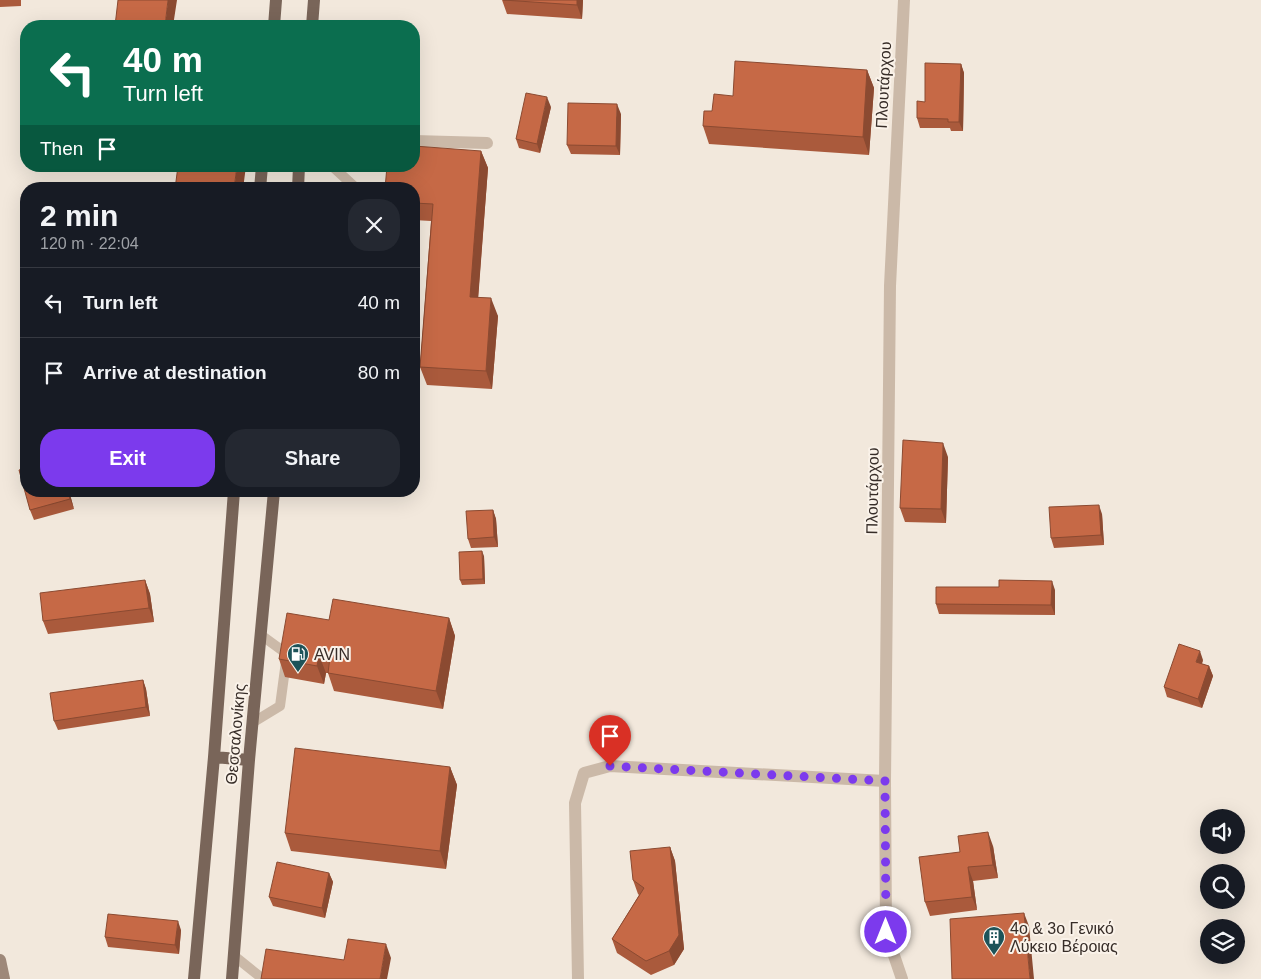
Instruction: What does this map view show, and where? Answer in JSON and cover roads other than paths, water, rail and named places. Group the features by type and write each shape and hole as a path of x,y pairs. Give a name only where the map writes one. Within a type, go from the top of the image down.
{"main road":[{"path":"274,20 276,0"},
{"path":"312,20 314,0"},
{"name":"Θεσσαλονίκης","path":"194,979 214,757 234,497"},
{"name":"Θεσσαλονίκης","path":"232,979 252,723 273,497"},
{"path":"214,757 249,760"}],"street":[{"name":"Πλουτάρχου","path":"902,979 886,932 885,781 890,286 904,0"},
{"path":"420,141 487,143"},
{"path":"578,979 575,803 584,773 610,766 885,781"},
{"path":"0,960 4,979"}],"lane":[{"path":"339,172 349,182"},
{"path":"252,723 280,706 287,654 261,635"},
{"path":"233,956 263,979"}],"place":[{"name":"AVIN","path":"298,673"},
{"name":"4ο & 3ο Γενικό Λύκειο Βέροιας","path":"994,956"}]}
